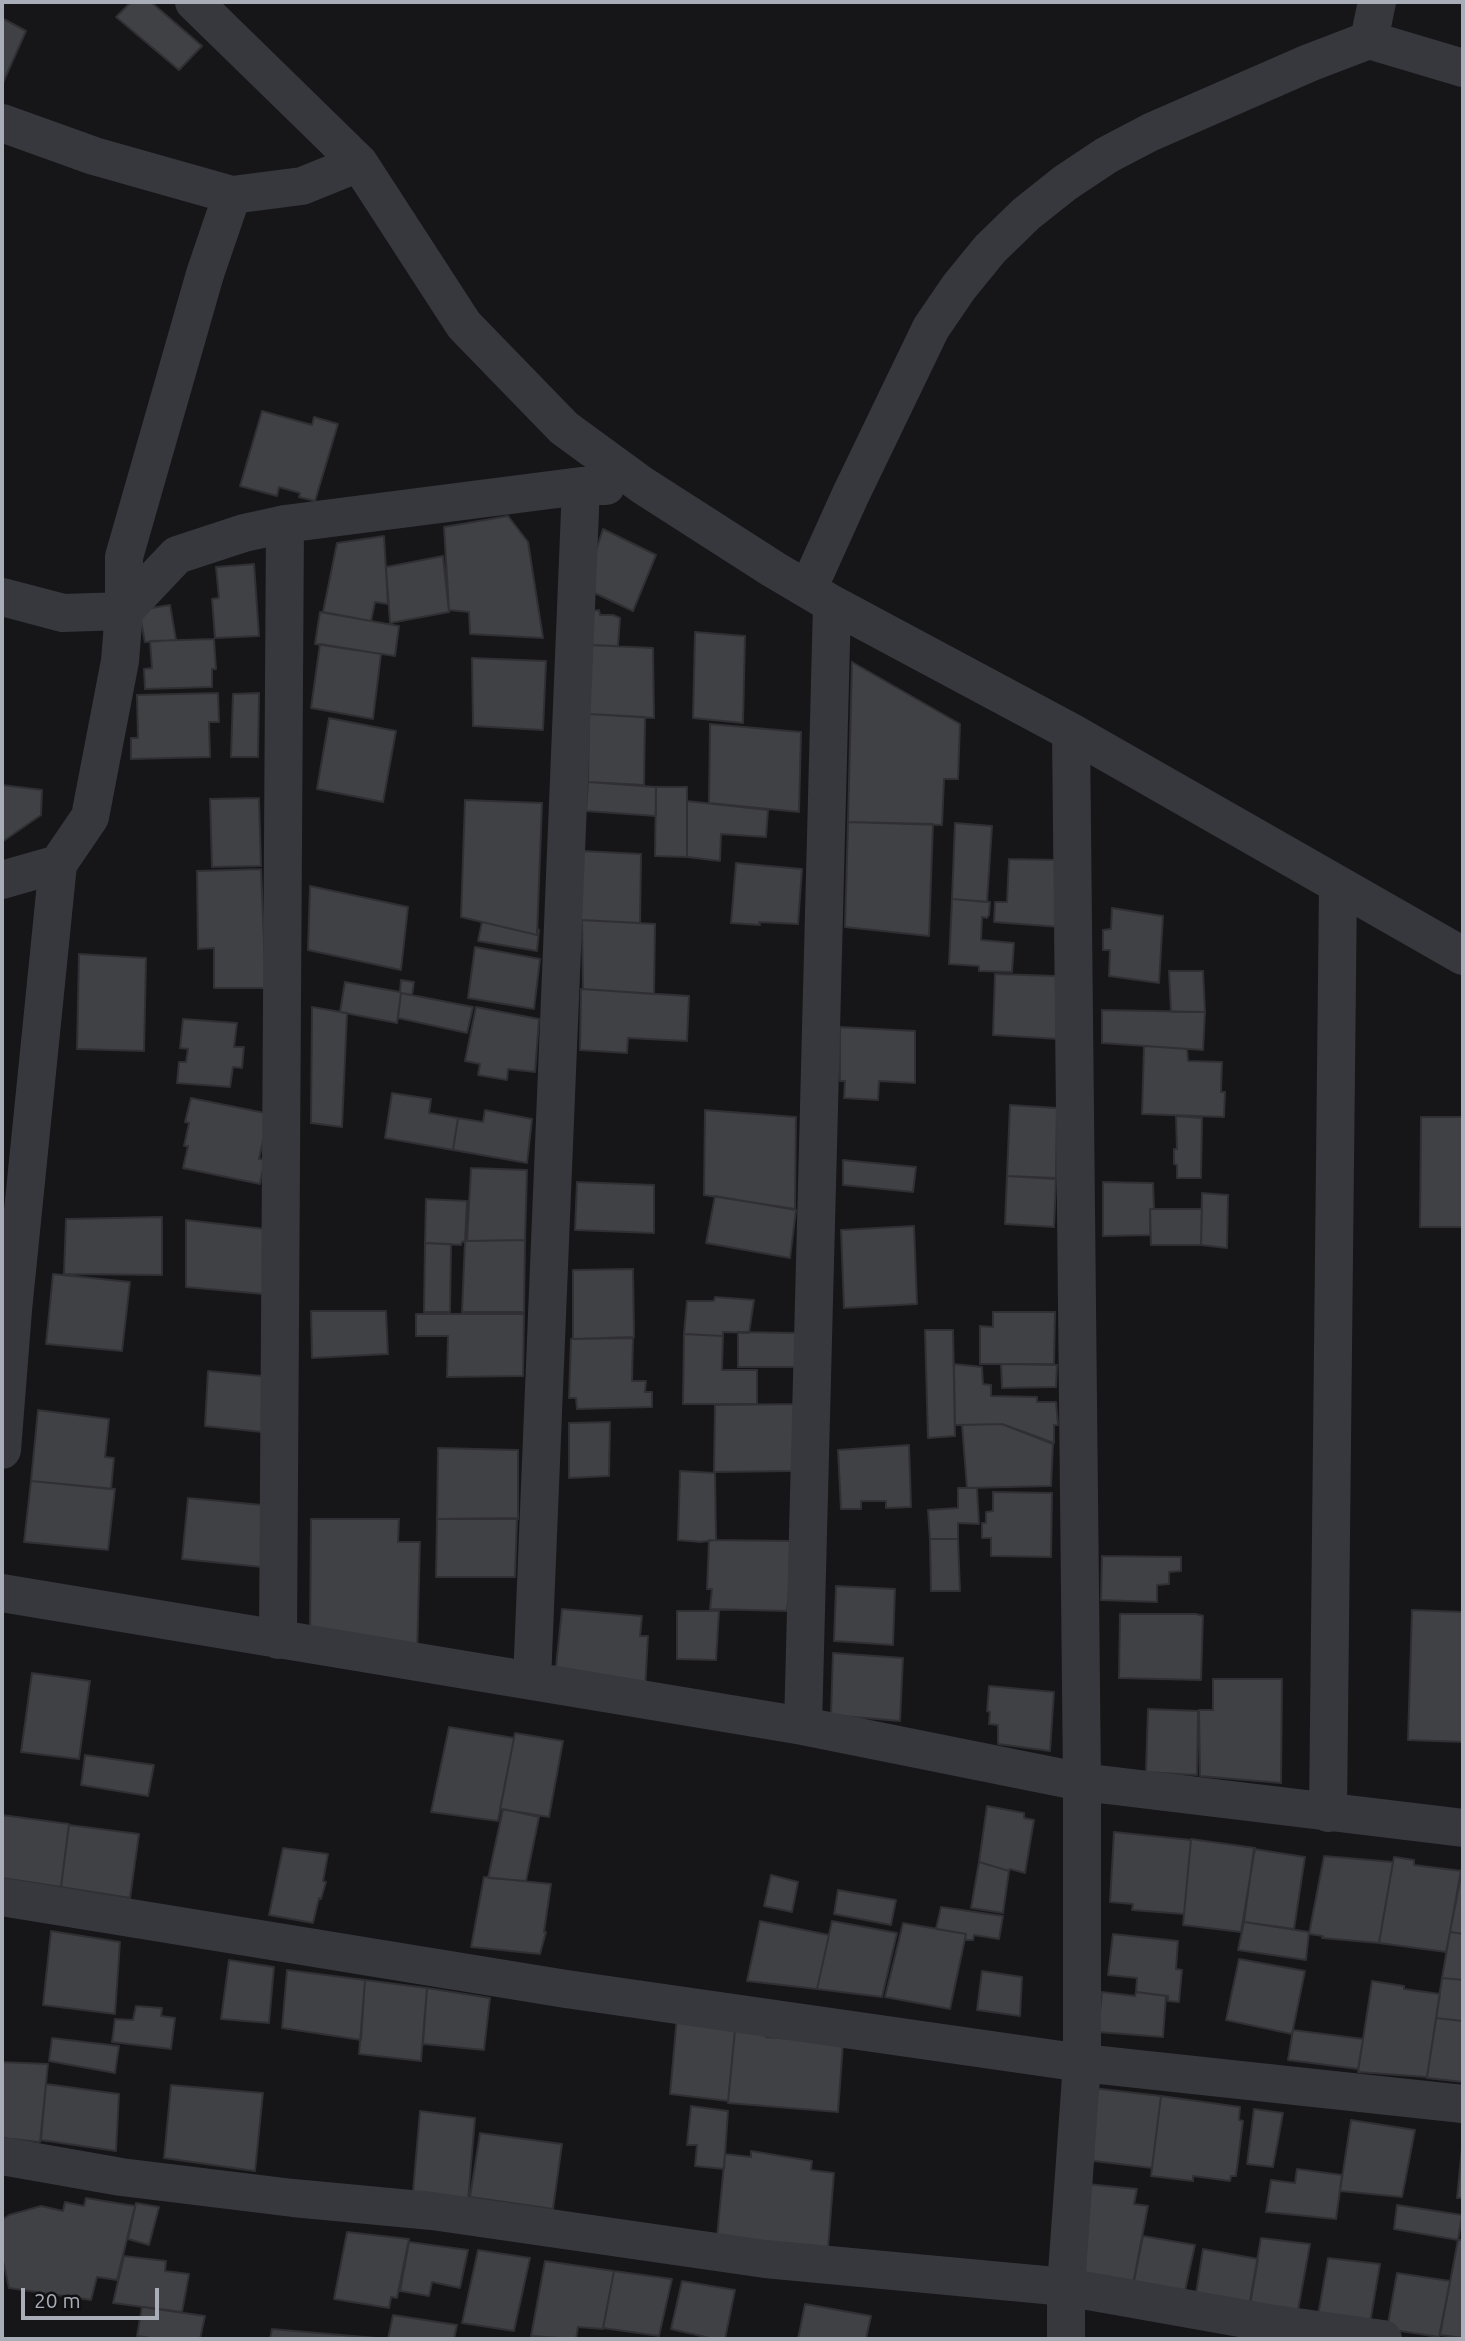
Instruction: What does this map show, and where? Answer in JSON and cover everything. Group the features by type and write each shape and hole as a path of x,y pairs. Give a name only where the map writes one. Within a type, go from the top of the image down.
{"street":[{"path":"194,2 359,163 464,326 564,428 642,485 820,597 1071,732 1463,956"},
{"path":"1369,40 1377,2"},
{"path":"803,1727 820,597 931,328 959,287 999,240 1026,214 1107,155 1151,132 1309,63 1369,40 1463,68"},
{"path":"2,123 94,156 232,194 302,186 359,163"},
{"path":"2,1450 7,1310 58,864 90,817 118,673 124,611 124,556 205,274 232,194"},
{"path":"2,597 64,612 124,611 177,555 244,533 285,524 581,486 642,485"},
{"path":"532,1681 581,486"},
{"path":"278,1640 285,524"},
{"path":"1066,2339 1066,2287 1082,2063 1082,1782 1071,732"},
{"path":"2,880 58,864"},
{"path":"1328,1813 1338,885"},
{"path":"2,1593 803,1727 1082,1782 1463,1828"},
{"path":"2,1897 552,1987 1082,2063 1463,2104"},
{"path":"2,2156 121,2176 293,2198 432,2211 765,2259 1066,2287 1268,2323 1383,2339"}],"building":[{"path":"131,2 151,2 202,46 179,70 116,17"},
{"path":"2,18 26,31 2,85"},
{"path":"262,411 312,425 314,417 338,424 315,501 279,487 277,496 240,486"},
{"path":"508,516 528,542 543,638 470,634 469,612 449,610 444,527"},
{"path":"603,529 656,555 633,611 584,588"},
{"path":"384,536 388,604 375,602 371,621 323,612 337,543"},
{"path":"443,556 449,612 390,623 386,567"},
{"path":"254,564 259,636 215,638 212,599 219,598 216,567"},
{"path":"170,605 176,640 145,642 139,610"},
{"path":"599,610 600,615 620,618 618,646 589,645 585,612"},
{"path":"320,612 399,626 395,656 315,644"},
{"path":"695,632 745,636 743,723 693,718"},
{"path":"214,639 216,669 212,669 212,687 145,689 144,669 152,668 150,641"},
{"path":"320,644 381,654 373,719 311,708"},
{"path":"589,645 653,648 654,718 589,714"},
{"path":"472,658 546,661 543,730 473,726"},
{"path":"852,662 960,724 958,779 944,779 942,825 848,822"},
{"path":"218,693 219,722 209,722 210,757 131,759 131,738 138,738 137,695"},
{"path":"259,693 258,757 231,757 233,694"},
{"path":"589,714 645,717 644,785 588,782"},
{"path":"329,718 396,731 383,802 317,789"},
{"path":"710,724 801,732 799,812 709,803"},
{"path":"588,782 656,787 656,816 586,811"},
{"path":"2,785 42,790 41,815 2,842"},
{"path":"656,787 687,787 687,857 655,856"},
{"path":"259,798 261,866 212,867 210,799"},
{"path":"465,800 542,803 537,935 461,917"},
{"path":"687,801 768,810 766,837 721,834 720,861 687,857"},
{"path":"848,822 933,824 929,936 845,927"},
{"path":"955,823 992,826 987,902 952,899"},
{"path":"583,851 641,854 640,923 580,920"},
{"path":"1009,859 1062,860 1060,927 994,922 995,902 1007,902"},
{"path":"736,863 802,869 798,924 731,923"},
{"path":"261,869 266,988 214,988 214,948 198,949 197,871"},
{"path":"310,886 408,907 401,970 308,950"},
{"path":"952,899 990,902 989,915 987,918 982,917 981,940 1014,943 1012,972 979,971 979,966 949,964"},
{"path":"1112,908 1163,916 1159,983 1109,976 1110,950 1103,950 1103,930 1111,929"},
{"path":"582,920 655,924 654,994 583,989"},
{"path":"482,922 537,935 537,929 539,930 537,951 478,941"},
{"path":"475,947 540,959 534,1009 468,998"},
{"path":"79,954 146,958 144,1051 77,1049"},
{"path":"1169,971 1203,971 1205,1012 1171,1012"},
{"path":"995,974 1058,976 1058,1039 993,1035"},
{"path":"401,980 414,982 412,995 401,993 397,1023 340,1012 345,982 400,992"},
{"path":"581,989 689,996 687,1041 628,1038 627,1053 580,1050"},
{"path":"401,993 473,1007 467,1033 398,1018"},
{"path":"312,1007 347,1013 342,1127 311,1123"},
{"path":"476,1007 539,1019 535,1072 508,1069 507,1080 478,1075 480,1064 465,1061"},
{"path":"1102,1010 1205,1012 1203,1050 1102,1043"},
{"path":"183,1019 237,1023 234,1047 244,1047 242,1068 233,1067 230,1087 177,1083 179,1062 186,1062 188,1049 180,1048"},
{"path":"840,1027 915,1031 915,1083 879,1081 878,1100 844,1098 845,1081 840,1081"},
{"path":"1144,1046 1187,1049 1188,1061 1222,1062 1224,1117 1142,1114"},
{"path":"392,1093 431,1099 429,1113 458,1118 453,1150 385,1138"},
{"path":"191,1098 265,1113 265,1132 259,1159 265,1159 260,1184 183,1168 189,1123 185,1122"},
{"path":"1010,1105 1057,1108 1056,1178 1007,1176"},
{"path":"485,1110 532,1119 527,1163 453,1150 458,1118 483,1122"},
{"path":"705,1110 796,1117 795,1209 704,1195"},
{"path":"1176,1116 1202,1118 1201,1178 1177,1178 1177,1165 1174,1164 1174,1149 1177,1149"},
{"path":"1421,1117 1463,1117 1463,1227 1420,1227"},
{"path":"843,1160 916,1167 913,1192 843,1185"},
{"path":"471,1168 527,1170 525,1240 467,1241"},
{"path":"1007,1176 1056,1179 1054,1227 1005,1224"},
{"path":"577,1182 654,1185 654,1233 575,1230"},
{"path":"1103,1182 1153,1183 1154,1209 1150,1209 1150,1235 1103,1236"},
{"path":"1202,1193 1228,1195 1227,1248 1201,1245"},
{"path":"715,1196 796,1210 790,1258 706,1243"},
{"path":"426,1199 467,1201 465,1241 461,1245 425,1243"},
{"path":"1150,1209 1202,1209 1201,1245 1151,1245"},
{"path":"162,1217 162,1275 64,1274 66,1219"},
{"path":"186,1220 265,1229 263,1294 186,1287"},
{"path":"914,1226 917,1304 844,1308 841,1230"},
{"path":"525,1240 524,1312 462,1312 465,1241"},
{"path":"425,1243 451,1244 450,1312 424,1312"},
{"path":"633,1269 634,1337 573,1339 573,1270"},
{"path":"53,1274 130,1282 122,1351 46,1344"},
{"path":"715,1297 754,1300 749,1333 723,1332 723,1336 684,1334 687,1301 714,1301"},
{"path":"311,1311 386,1311 388,1354 312,1358"},
{"path":"993,1312 1055,1312 1054,1364 980,1364 980,1326 993,1327"},
{"path":"416,1314 524,1314 523,1376 447,1377 448,1336 416,1336"},
{"path":"925,1330 953,1330 955,1436 928,1438"},
{"path":"738,1332 798,1333 797,1367 738,1367"},
{"path":"684,1334 723,1336 722,1370 757,1370 757,1404 683,1404"},
{"path":"633,1338 632,1381 646,1381 645,1392 652,1392 652,1407 577,1409 576,1398 569,1398 571,1339"},
{"path":"954,1364 982,1367 983,1384 991,1385 991,1396 1037,1397 1037,1402 1056,1402 1058,1425 1054,1425 1054,1443 1002,1424 955,1425"},
{"path":"1001,1364 1057,1365 1056,1387 1002,1388"},
{"path":"208,1371 262,1376 262,1432 205,1426"},
{"path":"796,1404 793,1471 714,1472 715,1405"},
{"path":"38,1410 109,1419 105,1457 114,1458 111,1489 31,1481"},
{"path":"610,1422 609,1476 569,1478 569,1423"},
{"path":"1002,1424 1053,1444 1051,1486 967,1488 962,1425"},
{"path":"909,1445 911,1507 886,1508 886,1501 861,1501 861,1509 841,1509 838,1450"},
{"path":"438,1448 518,1450 518,1519 437,1519"},
{"path":"680,1471 715,1473 716,1540 678,1540"},
{"path":"31,1481 115,1489 108,1550 24,1542"},
{"path":"958,1488 977,1488 979,1524 958,1523 958,1539 930,1539 928,1510 958,1508"},
{"path":"993,1492 1052,1493 1051,1557 991,1556 991,1538 982,1538 982,1523 986,1523 986,1512 993,1511"},
{"path":"188,1498 262,1505 262,1567 182,1559"},
{"path":"517,1518 515,1577 436,1577 437,1519"},
{"path":"311,1519 399,1519 398,1542 420,1542 417,1655 310,1639"},
{"path":"930,1539 958,1539 960,1591 931,1591"},
{"path":"709,1540 794,1541 787,1611 710,1609 712,1589 707,1589"},
{"path":"1102,1556 1181,1557 1181,1571 1169,1572 1169,1584 1157,1585 1157,1602 1101,1600"},
{"path":"836,1586 895,1589 893,1645 834,1641"},
{"path":"562,1609 642,1616 640,1636 648,1636 645,1690 555,1677"},
{"path":"1412,1610 1463,1612 1463,1742 1408,1740"},
{"path":"677,1611 719,1611 716,1660 677,1659"},
{"path":"1120,1614 1203,1616 1201,1680 1119,1678"},
{"path":"833,1653 903,1658 900,1721 831,1715"},
{"path":"32,1673 90,1681 79,1759 21,1752"},
{"path":"1213,1679 1282,1679 1281,1783 1200,1776 1199,1710 1213,1710"},
{"path":"989,1686 1054,1692 1050,1751 998,1744 998,1725 989,1724"},
{"path":"1148,1709 1198,1711 1197,1775 1146,1772"},
{"path":"449,1727 514,1738 498,1821 431,1812"},
{"path":"515,1733 563,1741 549,1817 500,1809"},
{"path":"85,1755 154,1765 148,1796 81,1785"},
{"path":"987,1806 1024,1813 1024,1818 1034,1820 1025,1873 979,1862"},
{"path":"503,1809 539,1817 526,1881 488,1878"},
{"path":"2,1815 69,1824 61,1887 2,1878"},
{"path":"69,1825 139,1834 130,1898 61,1887"},
{"path":"1114,1832 1191,1840 1184,1914 1132,1910 1133,1904 1110,1902"},
{"path":"1191,1839 1255,1848 1241,1932 1183,1925"},
{"path":"283,1848 328,1854 323,1881 326,1882 313,1923 269,1915"},
{"path":"1254,1849 1305,1857 1294,1929 1244,1922"},
{"path":"1324,1856 1393,1862 1379,1943 1322,1938 1323,1936 1309,1934"},
{"path":"1394,1857 1414,1860 1414,1865 1462,1871 1446,1952 1379,1943"},
{"path":"979,1862 1009,1871 1003,1913 971,1908"},
{"path":"1463,1870 1463,1934 1450,1932"},
{"path":"771,1875 798,1882 792,1912 764,1906"},
{"path":"484,1877 551,1884 546,1932 540,1954 471,1947"},
{"path":"838,1890 896,1900 891,1925 834,1914"},
{"path":"941,1907 1003,1916 999,1939 974,1935 973,1940 965,1940 966,1934 936,1929"},
{"path":"760,1921 829,1935 817,1989 747,1981"},
{"path":"832,1921 897,1933 882,1997 817,1989"},
{"path":"1244,1922 1309,1932 1306,1960 1238,1950"},
{"path":"903,1923 966,1934 950,2009 885,1997"},
{"path":"51,1931 120,1942 115,2014 43,2005"},
{"path":"1450,1932 1463,1934 1463,1980 1442,1978"},
{"path":"1113,1934 1178,1941 1176,1969 1182,1970 1179,2002 1168,2001 1168,1996 1136,1992 1137,1978 1108,1975"},
{"path":"1239,1959 1305,1971 1292,2034 1226,2020"},
{"path":"229,1960 274,1967 269,2023 221,2019"},
{"path":"287,1970 365,1980 361,2040 282,2028"},
{"path":"982,1971 1022,1977 1020,2016 977,2010"},
{"path":"1442,1978 1463,1980 1462,2021 1436,2018"},
{"path":"365,1980 427,1988 421,2061 359,2054"},
{"path":"1372,1981 1440,1994 1427,2077 1358,2072"},
{"path":"427,1988 490,1998 484,2050 423,2044"},
{"path":"1102,1992 1135,1996 1136,1992 1166,1996 1163,2037 1098,2032"},
{"path":"136,2006 162,2008 161,2016 175,2018 171,2049 112,2042 115,2019 133,2020"},
{"path":"677,2017 735,2030 728,2101 670,2094"},
{"path":"1463,2017 1463,2082 1427,2078 1436,2018 1462,2021"},
{"path":"735,2030 766,2034 766,2037 843,2043 838,2112 728,2103"},
{"path":"1293,2030 1363,2039 1358,2069 1288,2060"},
{"path":"52,2038 119,2046 115,2073 49,2061"},
{"path":"2,2062 48,2064 40,2142 2,2138"},
{"path":"46,2084 119,2094 116,2151 41,2140"},
{"path":"171,2085 263,2093 255,2171 164,2158"},
{"path":"1093,2088 1161,2096 1152,2168 1086,2160"},
{"path":"1161,2096 1240,2107 1239,2120 1243,2121 1236,2176 1231,2176 1230,2181 1193,2176 1193,2181 1151,2176"},
{"path":"691,2106 728,2111 724,2169 695,2166 697,2145 687,2145"},
{"path":"1254,2109 1283,2113 1273,2167 1247,2164"},
{"path":"420,2111 475,2118 468,2200 413,2192"},
{"path":"1351,2120 1415,2130 1402,2197 1340,2191"},
{"path":"480,2133 562,2144 553,2209 470,2197"},
{"path":"1463,2138 1463,2198 1457,2198"},
{"path":"751,2151 812,2161 811,2170 834,2173 828,2248 717,2237 725,2154 751,2157"},
{"path":"1297,2169 1342,2175 1336,2219 1266,2212 1271,2180 1295,2183"},
{"path":"1087,2184 1137,2189 1134,2204 1148,2206 1131,2295 1081,2285"},
{"path":"86,2198 135,2206 117,2280 97,2277 91,2300 9,2288 2,2256 2,2220 9,2215 41,2206 63,2211 65,2202 84,2206"},
{"path":"136,2203 159,2207 149,2245 128,2239"},
{"path":"1397,2205 1462,2215 1458,2240 1394,2229"},
{"path":"347,2232 409,2239 397,2298 391,2297 389,2308 334,2299"},
{"path":"1143,2236 1195,2245 1183,2300 1132,2291"},
{"path":"1261,2238 1310,2244 1296,2321 1248,2313"},
{"path":"1458,2240 1463,2240 1463,2338 1440,2335"},
{"path":"409,2242 468,2250 460,2288 432,2282 429,2296 400,2291"},
{"path":"1203,2249 1258,2259 1249,2310 1195,2300"},
{"path":"478,2250 530,2258 514,2331 462,2323"},
{"path":"124,2256 166,2261 165,2271 189,2274 182,2312 113,2303"},
{"path":"1328,2258 1380,2264 1369,2329 1317,2321"},
{"path":"545,2261 614,2271 603,2329 578,2327 576,2339 531,2336"},
{"path":"614,2271 672,2279 659,2336 603,2328"},
{"path":"1397,2273 1450,2281 1439,2337 1387,2329"},
{"path":"682,2281 735,2290 725,2339 671,2329"},
{"path":"805,2304 871,2316 866,2339 798,2339"},
{"path":"142,2307 205,2316 200,2339 137,2336"},
{"path":"393,2315 457,2325 454,2339 388,2339"},
{"path":"272,2329 388,2339 270,2339"}]}
